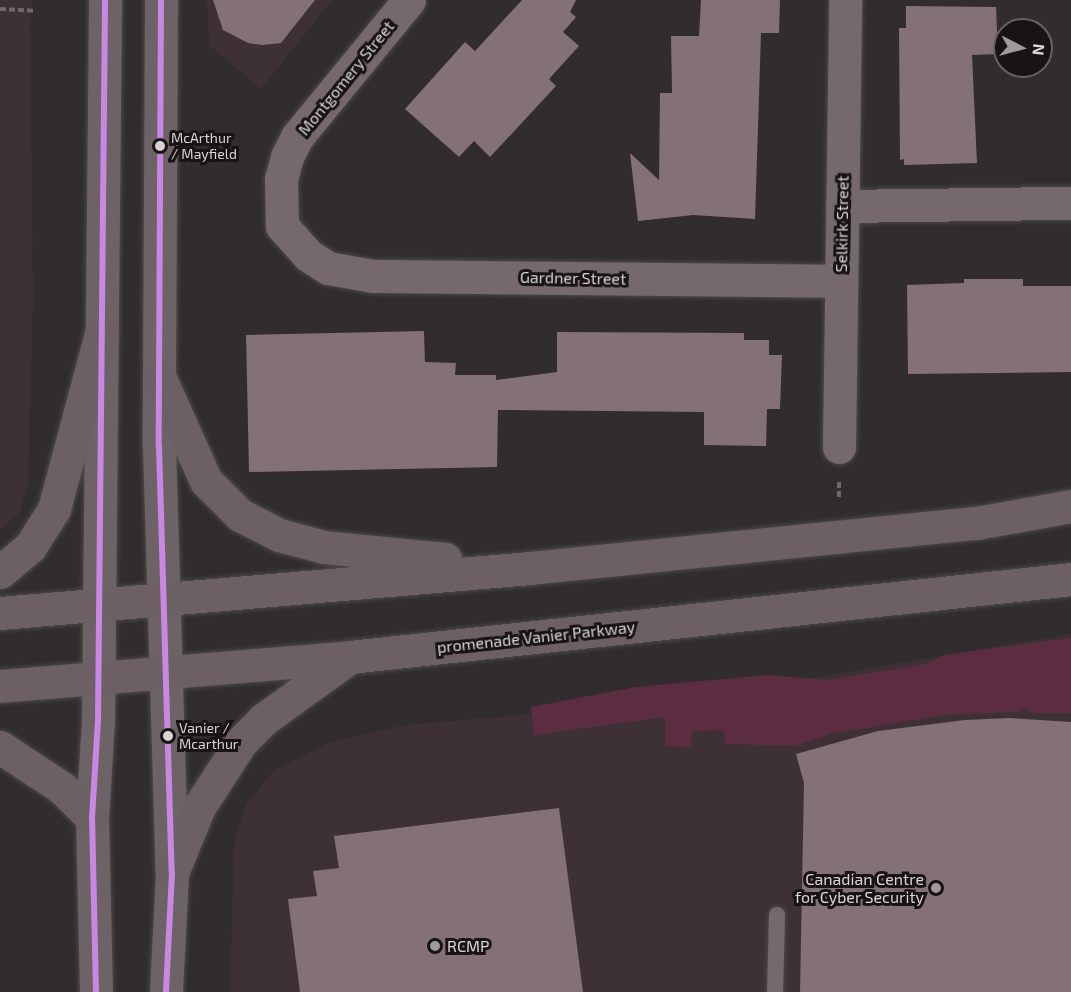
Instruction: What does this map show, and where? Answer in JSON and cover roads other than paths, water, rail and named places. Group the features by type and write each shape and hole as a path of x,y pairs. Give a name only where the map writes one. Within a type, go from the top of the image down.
{"main road":[{"path":"96,992 92,818 99,676 105,0"},
{"path":"161,0 159,376 162,598 172,873 166,992"},
{"path":"0,572 30,547 54,509 102,330"},
{"path":"159,376 206,481 240,515 261,526 324,547 530,568"},
{"path":"0,613 530,568 976,523 1071,506"},
{"name":"promenade Vanier Parkway","path":"0,686 350,657 1071,579"},
{"path":"172,873 200,807 241,742 264,719 350,657"},
{"path":"0,747 62,789 92,818"}],"street":[{"name":"Montgomery Street","path":"309,256 282,226 279,199 287,157 297,137 409,0"},
{"name":"Selkirk Street","path":"839,447 845,0"},
{"path":"842,206 1071,204"},
{"name":"Gardner Street","path":"309,256 328,268 373,276 841,280"}],"lane":[{"path":"775,992 777,915"}],"place":[{"name":"McArthur / Mayfield","path":"160,146"},
{"name":"Vanier / Mcarthur","path":"168,736"},
{"name":"Canadian Centre for Cyber Security","path":"936,888"},
{"name":"RCMP","path":"435,946"}]}
